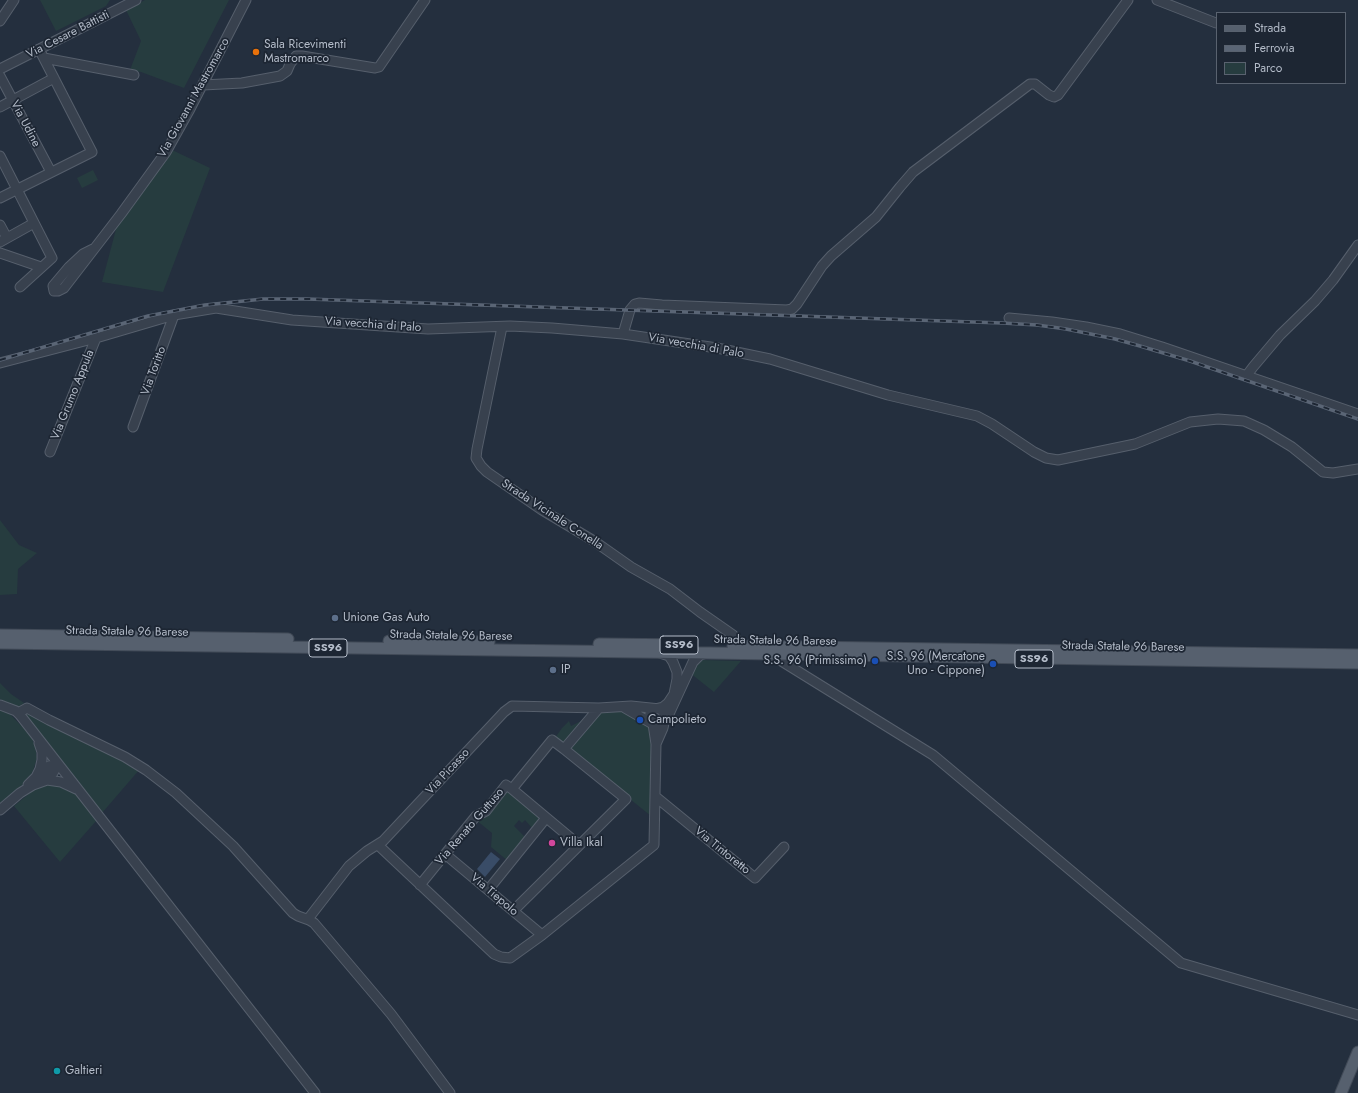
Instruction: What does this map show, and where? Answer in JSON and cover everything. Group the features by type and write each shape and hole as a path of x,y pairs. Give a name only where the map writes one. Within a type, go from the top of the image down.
{"main road":[{"name":"Strada Statale 96 Barese","path":"0,635 1358,655"},
{"name":"Strada Statale 96 Barese","path":"0,643 1358,663"},
{"path":"1341,1093 1358,1052"}],"street":[{"path":"0,21 14,0"},
{"name":"Via Cesare Battisti","path":"0,69 42,53 136,0"},
{"name":"Via Giovanni Mastromarco","path":"93,249 83,254 69,267 53,286 54,291 64,288 166,152 203,85 246,0"},
{"path":"203,85 242,83 280,76 287,71 296,56 374,68 379,67 395,46 425,0"},
{"path":"623,334 630,310 635,304 639,303 677,306 792,309 797,304 822,266 831,256 876,217 913,172 1030,84 1035,84 1054,96 1058,95 1128,0"},
{"path":"1157,0 1216,23"},
{"path":"42,53 134,75"},
{"path":"0,198 92,152 42,53"},
{"name":"Via Udine","path":"0,76 51,172"},
{"path":"0,107 54,78"},
{"path":"0,156 52,258 20,287"},
{"path":"0,225 4,240 34,223"},
{"path":"1247,375 1280,336 1315,301 1333,280 1358,245"},
{"path":"0,253 41,267"},
{"name":"Via vecchia di Palo","path":"0,363 96,338 174,315 216,308 292,320 428,329 538,327 623,334 717,348 770,359 888,395 977,416 1046,458 1058,460 1135,444 1190,422 1218,420 1244,421 1264,430 1292,447 1323,472 1333,473 1358,469"},
{"name":"Via Toritto","path":"133,427 174,315"},
{"path":"1009,318 1052,322 1120,334 1247,375 1358,414"},
{"name":"Strada Vicinale Conella","path":"502,327 477,449 476,458 481,466 487,472 542,510 594,541 631,567 670,589 733,635 737,640 738,646"},
{"name":"Via Grumo Appula","path":"50,452 96,338"},
{"path":"378,845 494,954 501,957 510,958 518,953 654,845 656,744 652,724 649,718 650,712 668,703 677,686 677,672 674,662 669,656 656,652"},
{"path":"624,708 636,713 652,724 659,725 669,714 693,662 700,655 710,653"},
{"path":"770,654 933,755 1181,963 1358,1015"},
{"path":"0,705 18,713 32,730 315,1093"},
{"name":"Via Picasso","path":"308,919 349,866 367,850 378,845 508,708 517,706 624,708 631,706 657,709"},
{"path":"18,713 28,708 49,720 125,757 146,770 176,793 227,841 293,913 314,923 391,1014 450,1093"},
{"path":"513,911 626,799 564,749 599,708"},
{"path":"656,744 665,720 664,713 657,709"},
{"path":"32,730 40,744 42,752 38,780"},
{"name":"Via Renato Guttuso","path":"420,885 476,816 486,811 506,785 512,789 552,740 564,749"},
{"path":"0,810 38,780 53,773 58,764"},
{"path":"38,780 69,784 83,795"},
{"path":"512,789 579,845"},
{"name":"Via Tintoretto","path":"656,797 755,878 784,847"},
{"path":"488,890 546,818"},
{"name":"Via Tiepolo","path":"445,854 542,935"}],"green space":[{"path":"40,0 110,0 106,6 56,31"},
{"path":"145,0 229,0 184,88 141,72 130,70 141,41 126,10"},
{"path":"170,149 210,168 163,292 102,282 119,218"},
{"path":"93,170 98,180 82,188 77,178"},
{"path":"0,520 19,545 37,553 18,569 17,594 0,595"},
{"path":"700,661 741,661 714,692 690,673"},
{"path":"0,683 11,694 24,703 17,708 10,703 0,701"},
{"path":"0,709 6,710 31,736 35,746 37,758 33,771 27,781 0,803"},
{"path":"599,710 630,712 650,728 652,732 651,816 568,749"},
{"path":"28,714 140,769 102,813 26,715"},
{"path":"583,720 563,743 555,738 569,721 571,726"},
{"path":"47,783 70,789 76,794 97,820 60,862 14,806 36,788"},
{"path":"506,791 509,791 539,817 535,827 508,861 491,847 492,833 476,820","holes":["519,820 522,823 525,820 532,828 525,837 514,826"]}],"water":[{"path":"491,852 500,859 485,877 477,869"}],"railway":[{"path":"0,360 148,316 205,305 263,299 307,299 1002,323 1037,325 1066,329 1115,339 1190,361 1358,419"}],"place":[{"name":"Sala Ricevimenti Mastromarco","path":"256,52"},
{"name":"Unione Gas Auto","path":"335,618"},
{"name":"S.S. 96 (Primissimo)","path":"875,661"},
{"name":"S.S. 96 (Mercatone Uno - Cippone)","path":"993,664"},
{"name":"IP","path":"553,670"},
{"name":"Campolieto","path":"640,720"},
{"name":"Villa Ikal","path":"552,843"},
{"name":"Galtieri","path":"57,1071"}]}
